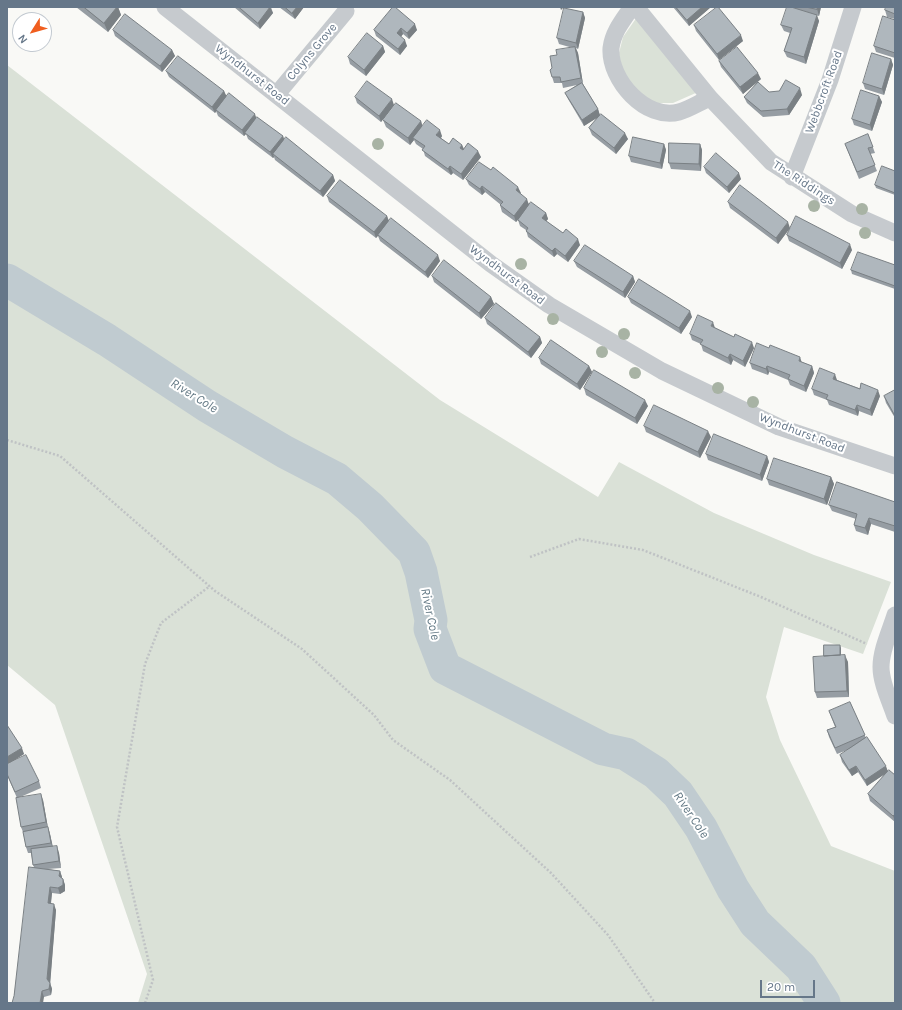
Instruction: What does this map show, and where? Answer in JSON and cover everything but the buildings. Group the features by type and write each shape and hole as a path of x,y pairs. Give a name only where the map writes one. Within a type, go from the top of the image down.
{"street":[{"name":"Wyndhurst Road","path":"165,7 491,264 548,306 662,370 779,427 895,466"},
{"path":"632,7 616,29 611,49 616,73 627,91 644,105 658,112 678,112 710,98"},
{"name":"The Riddings","path":"636,7 710,98 771,162 792,177 852,214 895,233"},
{"name":"Webbcroft Road","path":"792,177 830,80 853,7"},
{"name":"Colyns Grove","path":"277,94 346,11"},
{"path":"895,615 884,651 881,667 885,686 895,716"}],"path":[{"path":"7,440 60,456 210,586 302,649 374,715 393,740 450,780 551,873 608,935 655,1003"},
{"path":"530,557 579,540 644,550 761,597 884,651"},
{"path":"145,1003 153,980 117,827 148,657 161,623 210,586"}],"shaded area":[{"path":"637,17 698,92 673,103 657,103 645,98 620,71 619,53 623,37"},
{"path":"7,65 440,400 598,497 619,462 714,513 814,555 891,582 863,654 784,627 766,697 780,740 831,846 895,871 895,1003 138,1003 147,974 55,705 7,665"}],"waterway":[{"name":"River Cole","path":"7,280 107,340 207,406 285,452 337,479 370,507 414,552 421,572 431,620 430,629 445,668 603,749 626,754 656,773 678,794 701,828 733,889 755,923 801,967 824,1003"}]}
